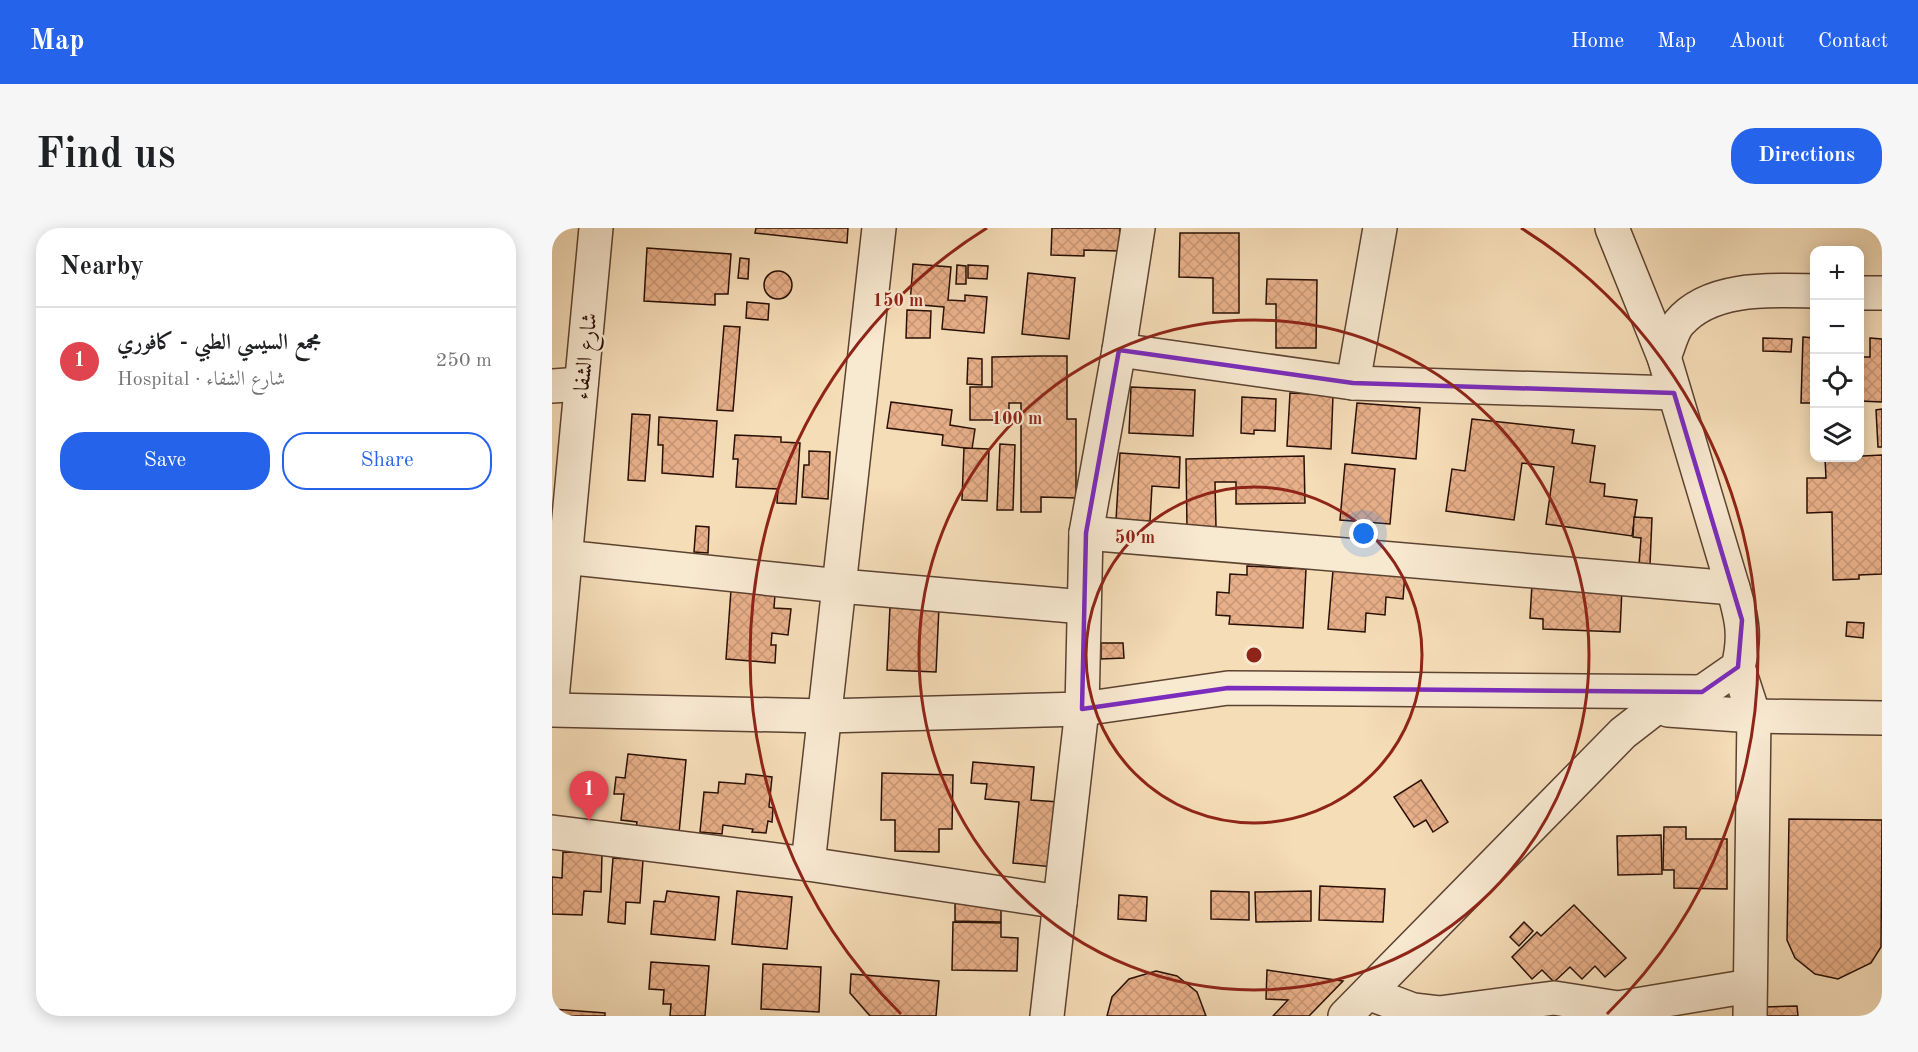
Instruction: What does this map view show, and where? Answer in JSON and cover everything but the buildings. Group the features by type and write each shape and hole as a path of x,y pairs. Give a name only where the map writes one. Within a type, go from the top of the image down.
{"street":[{"name":"شارع الشفاء","path":"552,699 556,601 564,557 566,385 596,228"},
{"path":"808,864 879,228"},
{"path":"1047,1016 1082,709 1086,533 1138,228"},
{"path":"1353,383 1380,228"},
{"path":"1368,993 1413,1010 1439,1013 1554,998 1618,1008 1750,1001 1754,716 1738,667 1744,645 1742,620 1664,357 1612,228"},
{"path":"1664,357 1678,324 1699,306 1735,294 1810,291"},
{"path":"1864,292 1882,293"},
{"path":"1119,350 1353,383 1674,393"},
{"path":"1086,533 1733,588"},
{"path":"564,557 840,586 1084,608"},
{"path":"1345,1016 1623,732 1654,709 1702,692 1738,667"},
{"path":"552,710 825,716 1082,709 1228,688 1702,692"},
{"path":"1654,709 1754,716 1882,718"},
{"path":"552,832 808,864 1060,902"}],"highlighted area":[{"path":"1119,350 1353,383 1674,393 1742,620 1738,667 1702,692 1228,688 1082,709 1086,533"}],"place":[{"name":"مجمع السيسي الطبي - كافوري","path":"589,821"}]}
